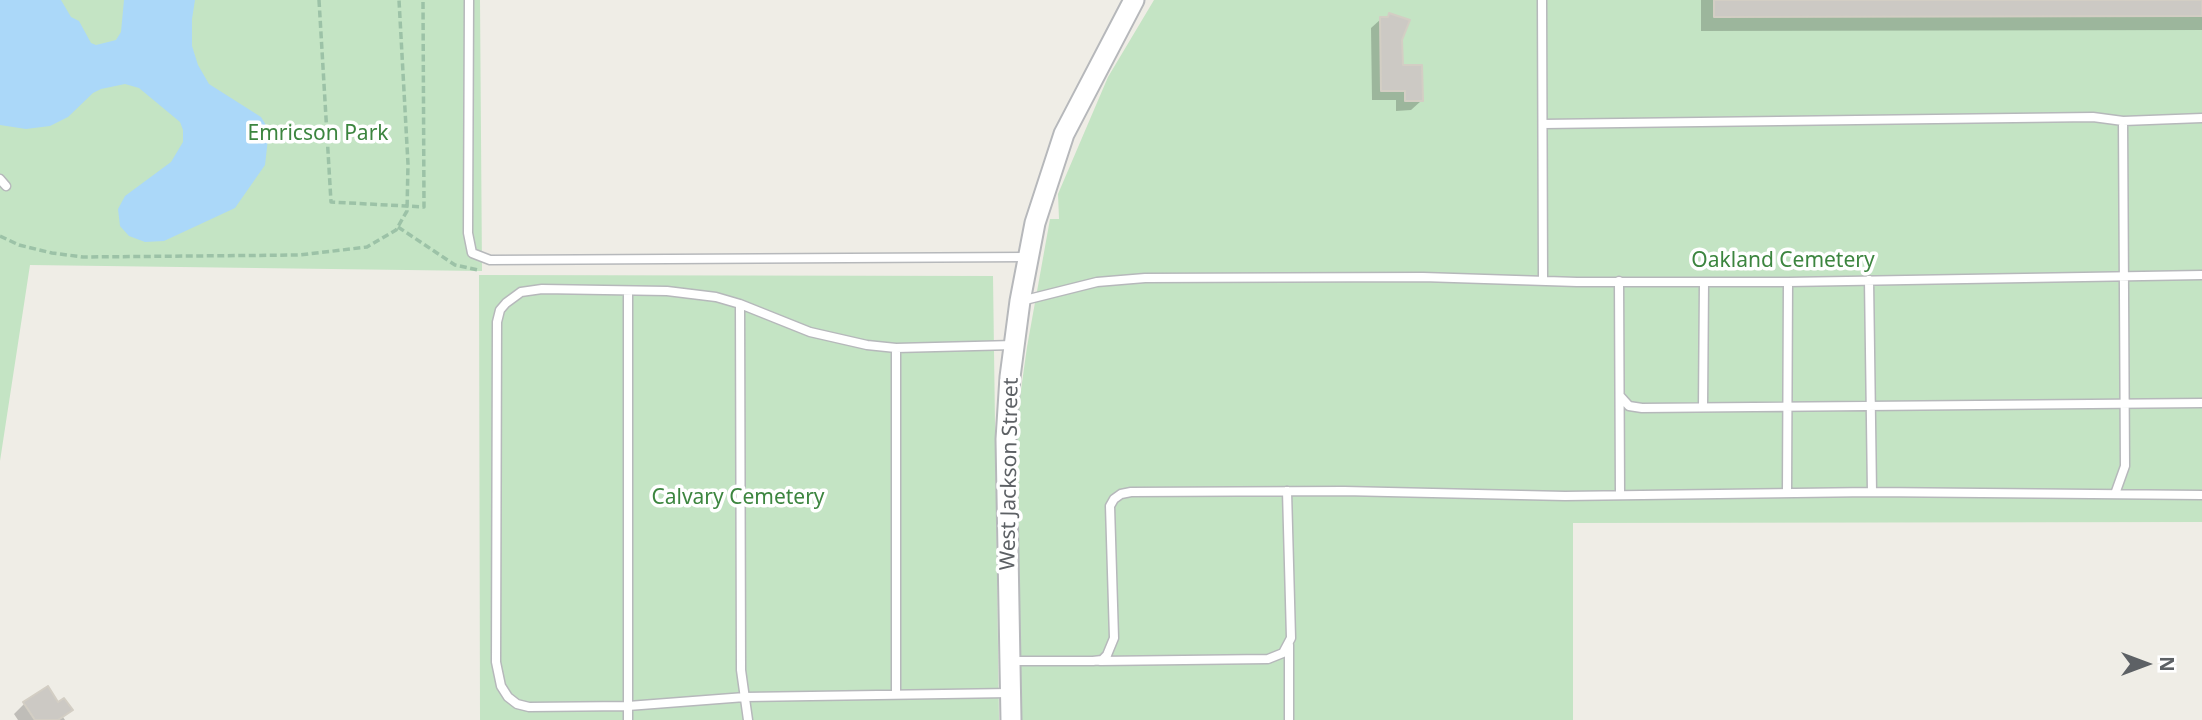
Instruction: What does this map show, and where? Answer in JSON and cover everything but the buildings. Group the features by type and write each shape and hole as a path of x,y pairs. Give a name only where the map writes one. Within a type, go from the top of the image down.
{"street":[{"name":"West Jackson Street","path":"1011,720 1006,439 1010,377 1020,301 1035,223 1064,134 1134,0"}],"lane":[{"path":"469,0 467,233 472,253 490,260 1029,257"},
{"path":"1542,0 1543,281"},
{"path":"1542,124 2093,117 2123,121 2202,118"},
{"path":"2115,494 2125,466 2123,121"},
{"path":"1020,301 1097,282 1145,278 1423,276 1543,281 1788,282 2202,275"},
{"path":"1869,280 1872,492"},
{"path":"1619,281 1620,495"},
{"path":"1703,407 1704,282"},
{"path":"1787,492 1788,282"},
{"path":"1011,693 745,696 628,706 529,707 517,704 501,686 496,662 497,322 500,310 512,296 521,292 542,289 689,292 740,304 810,332 838,340 897,348 1014,345"},
{"path":"628,290 628,720"},
{"path":"740,304 741,670 748,720"},
{"path":"897,348 897,694"},
{"path":"1620,396 1633,408 2202,403"},
{"path":"1287,491 1291,638 1289,720"},
{"path":"1093,662 1102,660 1107,655 1114,638 1110,506 1121,494 1131,492 2202,495"},
{"path":"1010,661 1268,659 1283,653 1289,645"}],"path":[{"path":"319,0 331,202 424,207 423,0"},
{"path":"0,236 19,245 83,257 300,255 367,247 396,230 407,211 408,164 399,0"}],"green space":[{"name":"Emricson Park","path":"0,0 480,0 482,271 30,265 0,461"},
{"name":"Oakland Cemetery","path":"1154,0 2202,0 2202,522 1573,523 1573,720 1018,720 1014,440 1027,347 1050,219 1059,219 1058,194 1108,77"},
{"name":"Calvary Cemetery","path":"479,275 993,276 999,720 480,720"}],"water":[{"path":"0,0 61,0 71,17 79,21 91,43 96,45 116,40 121,32 124,0 195,0 192,46 198,65 209,84 261,117 269,130 265,165 235,208 164,241 145,242 129,236 120,226 118,209 125,196 171,162 183,142 180,122 139,88 125,84 101,89 93,93 68,117 50,126 26,129 0,125"}]}
